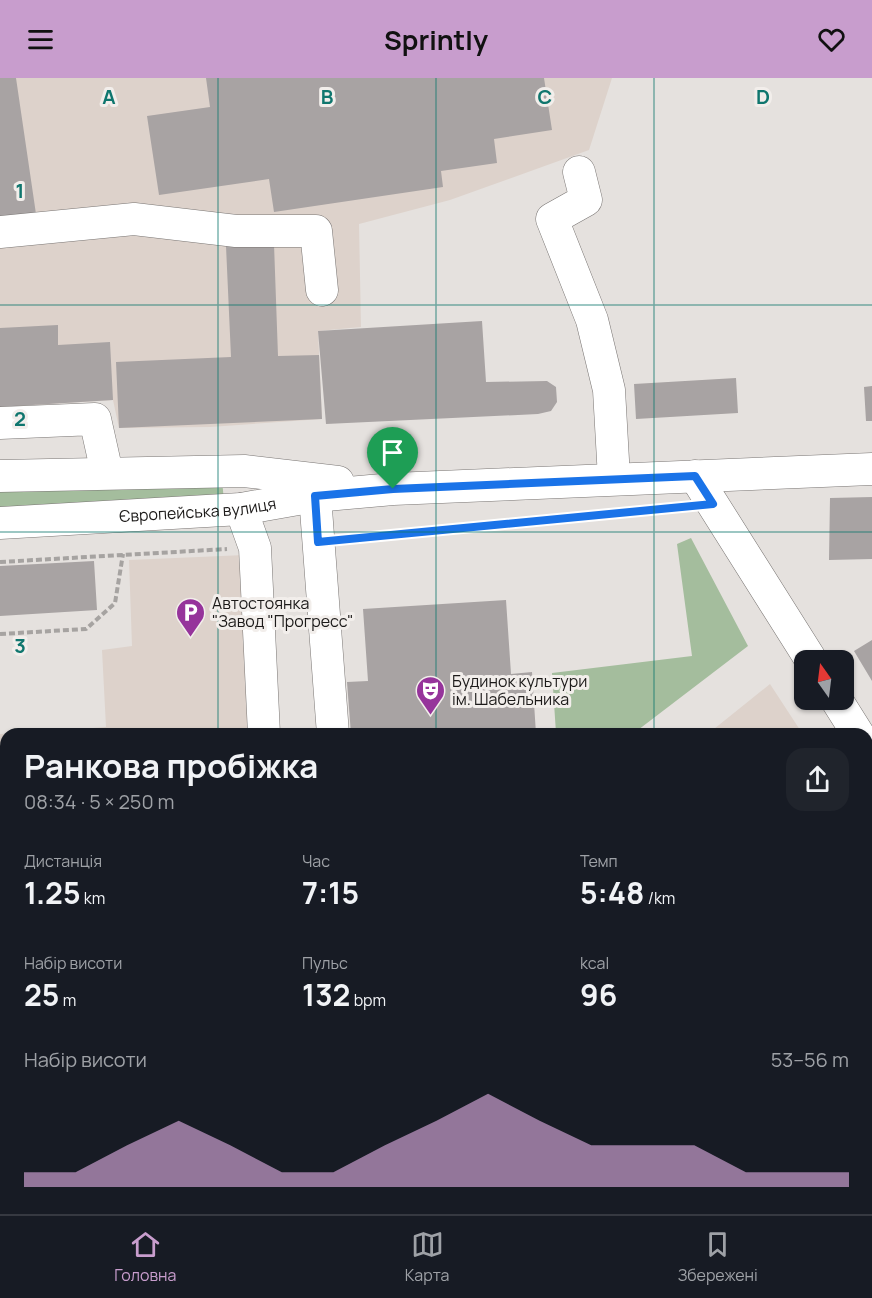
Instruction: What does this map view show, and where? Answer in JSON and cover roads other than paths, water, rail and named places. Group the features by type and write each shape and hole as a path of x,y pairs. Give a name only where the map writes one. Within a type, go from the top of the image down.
{"street":[{"path":"579,172 586,200 552,219 592,320 609,390 614,478"},
{"path":"0,232 134,219 236,231 316,231 322,290"},
{"path":"0,423 95,420 106,473"},
{"name":"Європейська вулиця","path":"0,523 241,509 315,496 393,489 614,478 872,470"},
{"name":"Європейська вулиця","path":"0,476 244,471 393,489"},
{"path":"695,476 805,650"},
{"path":"315,496 333,728"},
{"path":"241,509 255,548 264,728"},
{"path":"843,710 854,728"}],"place":[{"name":"Автостоянка \"Завод \"Прогресс\"","path":"191,638"},
{"name":"Будинок культури ім. Шабельника","path":"431,716"}]}
